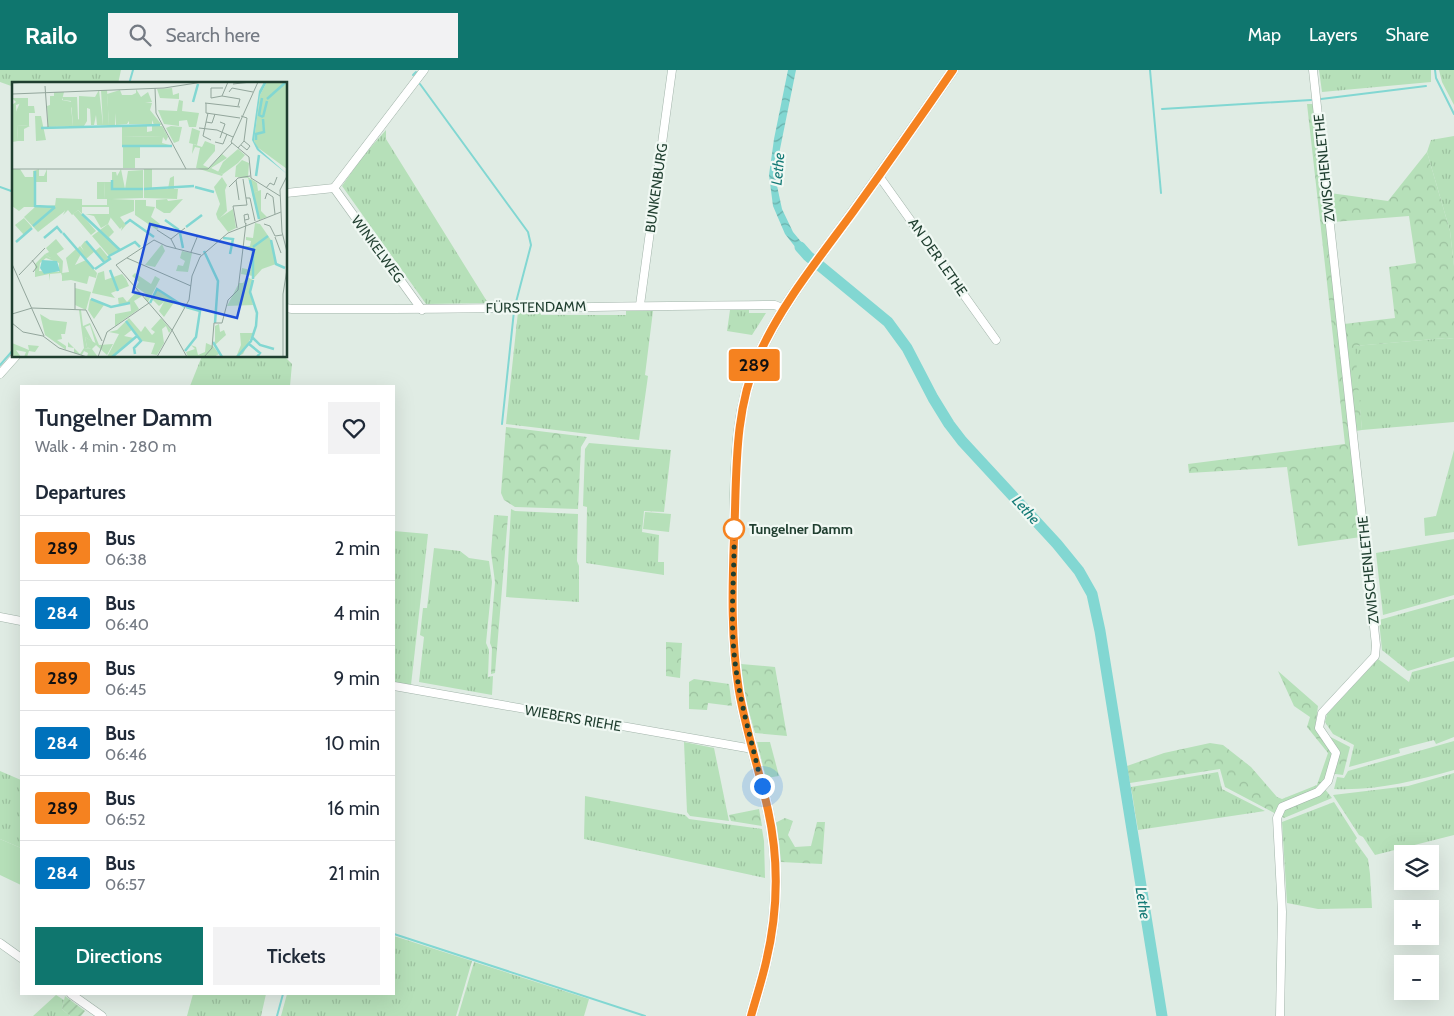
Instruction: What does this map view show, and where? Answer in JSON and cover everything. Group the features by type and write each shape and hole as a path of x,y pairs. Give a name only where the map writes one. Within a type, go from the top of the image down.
{"street":[{"path":"288,193 334,188 424,70"},
{"name":"BUNKENBURG","path":"640,305 672,70"},
{"path":"751,1016 771,940 775,905 776,859 768,812 739,692 734,650 733,613 737,443 744,396 765,341 784,309 953,70"},
{"name":"ZWISCHENLETHE","path":"1280,1016 1282,912 1276,818 1282,807 1318,792 1328,781 1336,753 1319,728 1322,713 1375,656 1376,645 1313,70"},
{"name":"AN DER LETHE","path":"879,176 996,340"},
{"name":"WINKELWEG","path":"334,188 422,310"},
{"name":"FÜRSTENDAMM","path":"288,308 422,310 640,305 775,305 784,309"},
{"path":"0,374 14,358"},
{"path":"0,618 20,621"},
{"name":"WIEBERS RIEHE","path":"395,686 752,748"},
{"path":"0,943 20,957"},
{"path":"71,995 102,1016"}],"green space":[{"path":"0,70 121,70 118,82 12,82 12,86 0,82"},
{"path":"1319,70 1431,70 1431,82 1322,92"},
{"path":"1439,70 1454,70 1454,105 1442,82"},
{"path":"1307,104 1314,104 1361,537 1298,546 1287,467 1189,473 1188,464 1345,444"},
{"path":"386,130 386,139 488,303 426,304 342,186 363,156"},
{"path":"1454,136 1454,266 1450,231 1427,152 1431,140"},
{"path":"1427,152 1450,231 1454,266 1454,339 1446,338 1355,346 1362,430 1356,431 1344,324 1395,318 1389,267 1416,263 1409,216 1333,222 1330,193 1388,201"},
{"path":"730,310 749,310 749,313 766,313 752,335 727,331"},
{"path":"626,311 653,311 645,375 648,376 639,440 506,424 518,312 540,312 541,315 626,315"},
{"path":"1446,338 1454,339 1454,422 1362,430 1354,346"},
{"path":"201,358 286,358 292,364 290,385 190,385"},
{"path":"506,427 587,437 581,447 578,509 515,507 504,500 501,493"},
{"path":"589,443 671,450 664,512 644,511 642,532 659,535 658,562 664,562 664,575 586,563 587,507 583,506 585,449"},
{"path":"1454,450 1454,532 1425,536 1424,518 1436,516"},
{"path":"511,509 515,511 578,514 577,561 579,566 579,602 506,597"},
{"path":"645,512 671,514 669,532 643,529"},
{"path":"494,515 508,516 495,673 491,674 492,648 490,643 495,582 491,552"},
{"path":"395,531 428,534 411,685 395,682"},
{"path":"1454,539 1454,595 1383,615 1376,553"},
{"path":"434,548 460,551 469,558 489,561 492,582 486,643 489,650 488,677 493,676 492,695 419,682 424,637 420,635 423,608 427,608"},
{"path":"1454,599 1454,657 1408,671 1382,650 1379,620"},
{"path":"666,642 682,643 680,678 666,676"},
{"path":"1378,659 1409,682 1412,672 1454,661 1454,737 1436,744 1434,740 1399,749 1400,753 1349,767 1354,745 1333,734 1325,722 1327,714"},
{"path":"741,664 775,667 787,736 755,733 744,694"},
{"path":"1278,671 1318,706 1315,729 1350,747 1343,775 1328,773 1324,788 1332,798 1284,818 1225,787 1220,769 1130,783 1127,766 1164,753 1210,743 1223,745 1251,767 1277,797 1282,799 1317,785 1328,753 1307,727 1310,717 1294,706"},
{"path":"694,679 729,684 732,706 708,703 707,710 689,709 689,682"},
{"path":"1454,741 1454,770 1380,787 1334,789 1337,777 1344,778 1348,771"},
{"path":"684,742 714,748 729,821 690,816 687,812"},
{"path":"757,742 770,742 779,776 766,778"},
{"path":"0,771 20,780 20,848 0,839"},
{"path":"1218,772 1222,789 1265,811 1138,830 1131,787"},
{"path":"1454,773 1454,835 1414,845 1394,845 1394,850 1375,855 1363,837 1359,835 1333,795 1408,786"},
{"path":"585,796 685,815 689,819 762,829 765,878 584,839"},
{"path":"1334,802 1357,838 1355,841 1368,859 1372,908 1318,909 1287,903 1282,822"},
{"path":"759,809 762,826 731,821 729,815"},
{"path":"785,818 793,821 788,835 795,847 811,846 817,822 825,822 822,864 781,862 775,823"},
{"path":"0,839 20,848 20,885 0,875"},
{"path":"395,936 472,961 456,1016 281,1016 287,995 395,995"},
{"path":"474,962 589,999 584,1016 458,1016"},
{"path":"56,995 64,1000 62,1009 70,1016 33,1016"},
{"path":"193,995 266,995 261,1016 187,1016"},
{"path":"65,996 85,1011 81,1016 70,1016 62,1009"}],"water":[{"path":"788,70 796,70 779,154 776,181 782,209 793,232 812,255 807,262 785,234 773,206 769,175"}],"waterway":[{"path":"130,82 133,70"},
{"path":"1150,70 1161,193"},
{"path":"1435,70 1436,78 1454,114"},
{"path":"413,75 416,72"},
{"path":"420,84 528,232 531,245 515,306"},
{"path":"1321,99 1426,86"},
{"path":"1162,109 1311,100"},
{"path":"0,187 12,191"},
{"name":"Lethe","path":"800,247 808,256 888,322 907,348 949,424 962,441 1057,544 1079,571 1092,594 1100,631 1162,1016"},
{"path":"502,424 514,311"},
{"path":"0,365 12,351"},
{"path":"395,934 645,1016"},
{"path":"277,1016 283,995"}],"bus line":[{"name":"289","path":"751,1016 771,940 775,905 776,859 768,812 739,692 734,650 733,613 737,443 744,396 765,341 784,309 953,70"}],"place":[{"name":"Tungelner Damm","path":"734,529"}],"route":[{"path":"734,529 734,650 739,692 762,786"}]}
